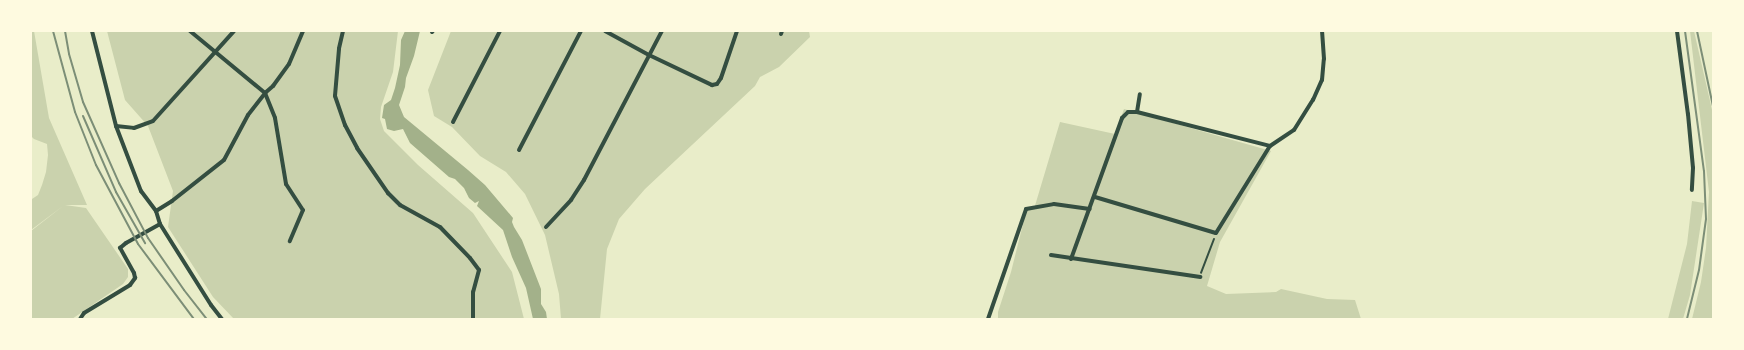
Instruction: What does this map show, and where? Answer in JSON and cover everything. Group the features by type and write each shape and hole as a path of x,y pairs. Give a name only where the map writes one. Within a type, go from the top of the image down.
{"street":[{"path":"92,31 116,126 141,191 156,211 160,224 211,305 222,319"},
{"path":"190,31 265,93 275,118 286,184 303,210 290,241"},
{"path":"116,126 134,128 153,121 234,31"},
{"path":"156,211 172,201 224,160 248,115 265,93 273,86 289,64 302,31"},
{"path":"343,31 339,49 335,96 345,125 357,148 388,193 400,205 440,227 470,258 479,270 473,292 473,318 469,319"},
{"path":"453,122 500,31"},
{"path":"519,150 581,31"},
{"path":"605,31 712,85 717,84 721,78 738,31"},
{"path":"546,227 571,200 584,180 662,31"},
{"path":"1095,197 1216,233 1270,146 1294,130 1313,100 1322,80 1324,59 1322,31"},
{"path":"1677,31 1688,114 1693,168 1692,190"},
{"path":"1137,112 1140,94"},
{"path":"1071,259 1095,197 1122,118 1128,112 1137,112 1270,146"},
{"path":"988,319 1026,209 1054,204 1090,209"},
{"path":"80,319 84,313 130,285 135,278 134,273 120,248 126,243 160,224"},
{"path":"1051,255 1200,277"}],"path":[{"path":"1200,277 1216,233"}],"shaded area":[{"path":"31,31 34,31 49,118 87,205 65,205 86,208 128,269 128,277 123,284 72,319 31,319 31,231 63,206 31,230 31,203 32,199 38,195 42,185 46,172 48,155 47,144 34,139 31,136"},
{"path":"107,31 398,31 393,72 381,107 380,119 384,131 418,165 473,213 512,272 524,319 234,319 213,297 168,227 173,191 148,126 125,100"},
{"path":"405,31 420,31 399,105 404,117 485,185 513,218 512,222 522,240 541,289 541,304 546,312 547,319 533,319 526,288 512,257 503,230 477,206 479,201 475,203 469,198 464,188 455,179 449,177 410,143 403,129 394,131 387,129 385,119 382,118 384,105 391,100 395,88 400,65 401,40"},
{"path":"451,31 809,31 810,37 779,67 760,77 755,86 645,189 619,219 607,249 600,319 561,319 559,294 545,235 525,194 506,172 480,156 452,127 434,116 428,90"},
{"path":"1690,31 1694,31 1713,114 1713,319 1692,319 1701,282 1706,248 1709,192"},
{"path":"1124,109 1271,151 1220,242 1207,286 1226,294 1276,292 1281,289 1327,299 1355,300 1361,319 998,319 998,312 1011,272 1027,208 1034,209 1060,122 1115,134"},
{"path":"1692,201 1704,203 1690,295 1683,319 1668,319 1687,244"}],"railway":[{"path":"53,31 75,112 96,165 138,244 194,319"},
{"path":"65,31 69,54 83,102 119,183 148,238 184,290 207,319"},
{"path":"1685,31 1704,171 1706,219 1699,270 1687,319"},
{"path":"1697,31 1713,106"},
{"path":"83,116 116,192 145,243"}]}
